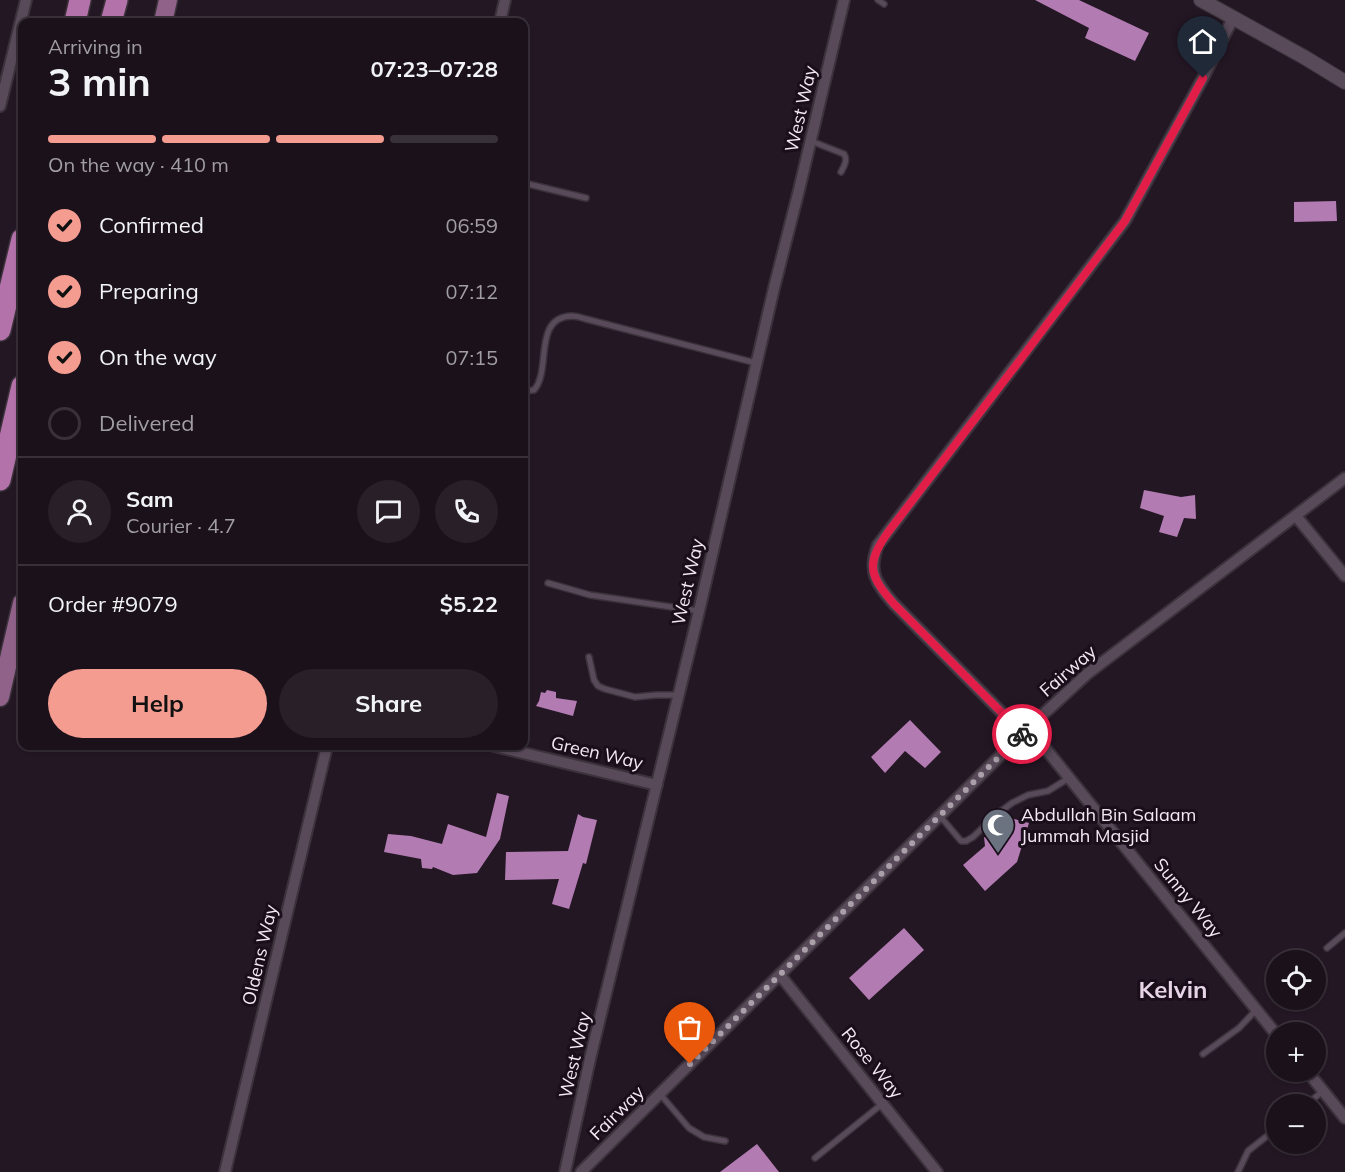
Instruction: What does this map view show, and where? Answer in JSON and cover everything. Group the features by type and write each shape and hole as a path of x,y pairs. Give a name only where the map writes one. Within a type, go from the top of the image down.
{"highway":[{"path":"76,18 80,0"},
{"path":"112,18 117,0"},
{"path":"0,330 18,256"},
{"path":"0,480 18,403"}],"main road":[{"path":"164,18 168,0"},
{"path":"0,697 18,620"}],"street":[{"path":"22,18 26,0"},
{"path":"501,18 505,0"},
{"name":"West Way","path":"565,1172 590,1059 844,0"},
{"path":"1201,0 1345,82"},
{"name":"Sunny Way","path":"1233,18 1125,221 889,531 873,558 873,571 882,590 894,604 1012,723 1041,743 1267,1022"},
{"path":"0,106 18,33"},
{"name":"Fairway","path":"581,1172 1025,731 1087,674 1345,478"},
{"path":"1296,516 1345,576"},
{"name":"Oldens Way","path":"225,1172 326,750"},
{"name":"Green Way","path":"511,750 657,785"},
{"name":"Rose Way","path":"780,975 937,1172"},
{"path":"1316,1082 1345,1118"}],"lane":[{"path":"878,0 884,4"},
{"path":"811,141 847,157 841,172"},
{"path":"528,184 586,198"},
{"path":"528,390 534,390 538,386 546,336 551,326 571,316 757,363"},
{"path":"548,583 590,595 699,611"},
{"path":"589,657 594,680 598,686 605,689 635,697 679,695"},
{"path":"940,816 961,841 966,841 974,837 1012,803 1028,795 1048,791 1070,778"},
{"path":"1328,948 1345,933"},
{"path":"1203,1054 1239,1028 1257,1009"},
{"path":"1319,1094 1323,1091"},
{"path":"660,1094 689,1128 704,1137 725,1141"},
{"path":"815,1158 883,1104"},
{"path":"1238,1172 1248,1150 1266,1136"}],"building":[{"path":"1035,0 1079,0 1149,33 1135,61 1085,38 1089,28"},
{"path":"1336,201 1337,221 1294,222 1294,202"},
{"path":"1144,490 1181,497 1195,495 1196,519 1184,518 1177,537 1159,532 1164,516 1140,508"},
{"path":"547,690 556,692 556,698 577,701 573,716 536,706 541,692 545,693"},
{"path":"910,720 941,752 925,768 905,751 885,773 871,757"},
{"path":"497,793 509,796 500,839 477,873 453,875 433,867 432,869 422,868 421,859 384,852 388,834 411,836 442,844 448,824 486,837"},
{"path":"578,814 597,820 586,864 583,863 569,909 552,904 559,879 505,880 506,852 568,851"},
{"name":"Abdullah Bin Salaam Jummah Masjid","path":"1003,816 1029,823 1017,862 985,891 963,865 985,846 984,837 994,840 999,819"},
{"path":"904,928 924,950 869,1000 849,978"},
{"path":"757,1144 779,1172 720,1172"}],"way so far":[{"path":"690,1064 1022,734"}],"place":[{"name":"Abdullah Bin Salaam Jummah Masjid","path":"998,854"}],"district":[{"name":"Kelvin","path":"1173,990"}],"route":[{"path":"1022,734 1025,731 1012,723 882,590 873,571 873,558 889,531 1125,221 1203,78"}]}
